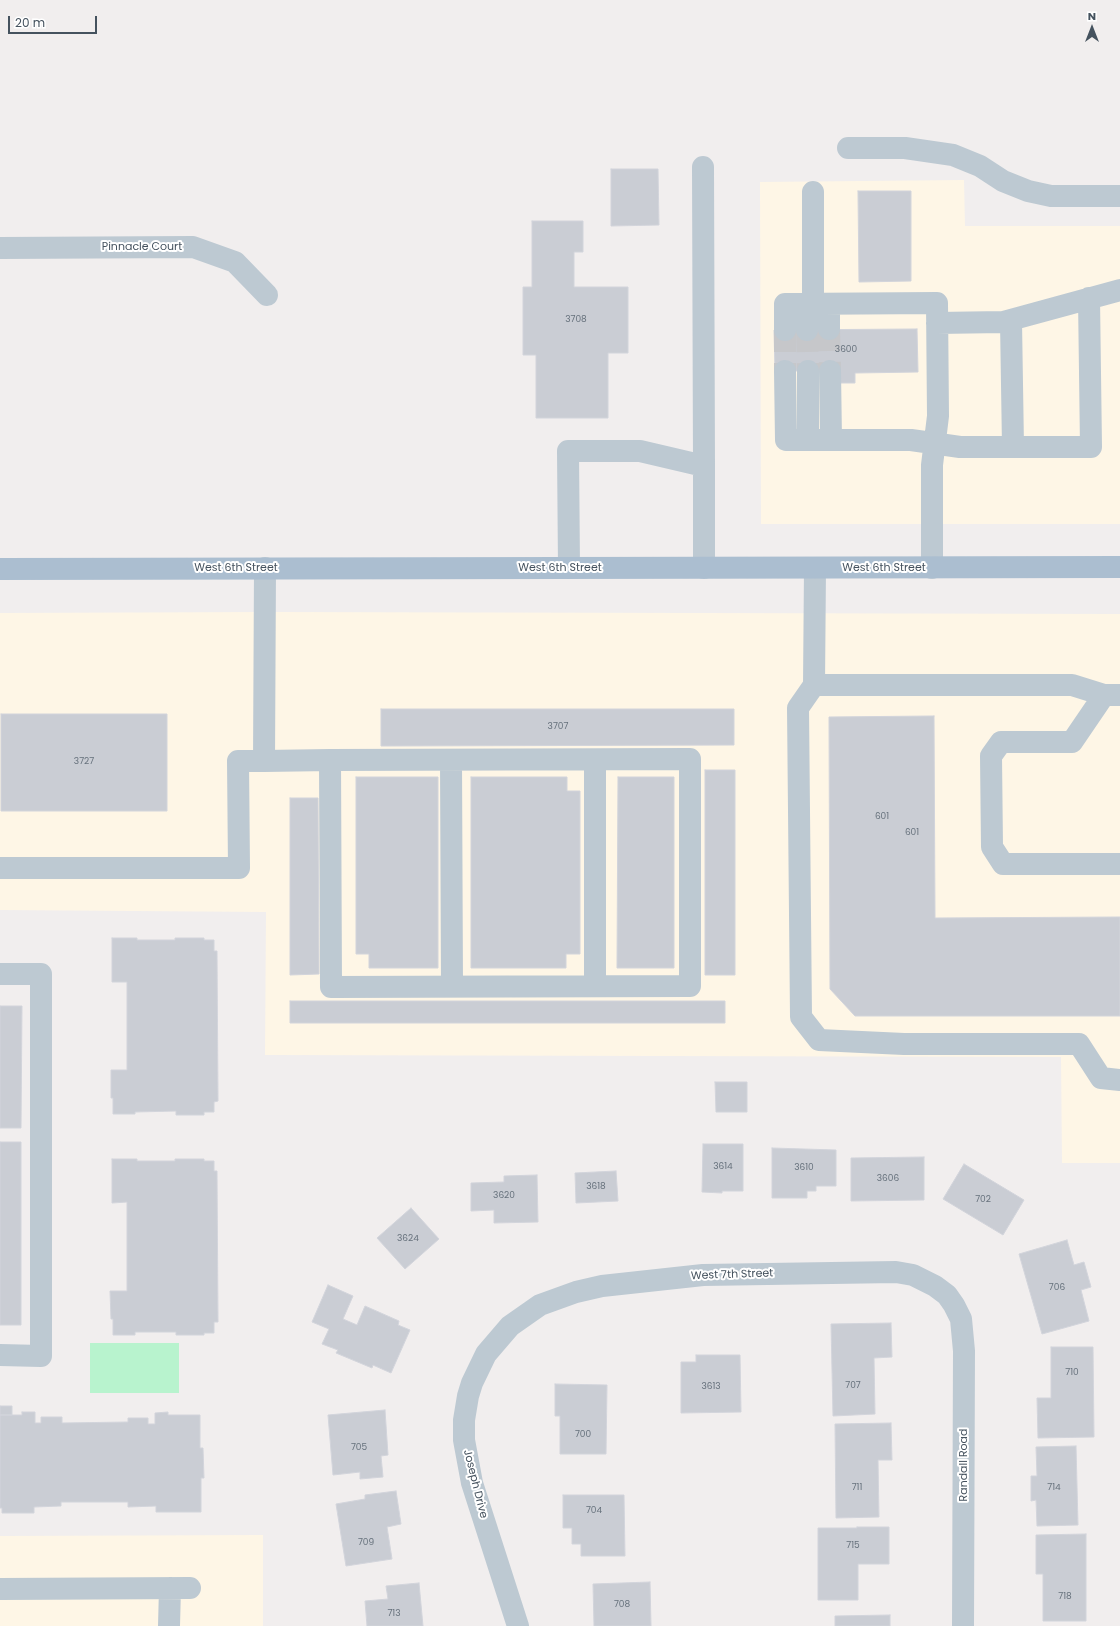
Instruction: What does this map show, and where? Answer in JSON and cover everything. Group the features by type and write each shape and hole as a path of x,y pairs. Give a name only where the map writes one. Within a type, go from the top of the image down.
{"main road":[{"name":"West 6th Street","path":"0,569 1120,567"}],"street":[{"path":"848,148 905,148 953,154 980,166 1003,181 1028,191 1051,196 1120,196"},
{"path":"703,167 704,568"},
{"path":"807,330 816,304 813,192"},
{"name":"Pinnacle Court","path":"0,248 193,247 235,262 267,295"},
{"path":"937,323 1003,322 1120,290"},
{"path":"785,371 786,440 911,440 960,447 1091,447 1090,298"},
{"path":"785,330 784,304 937,303 938,416 932,465 932,568"},
{"path":"816,304 829,329"},
{"path":"1011,320 1013,447"},
{"path":"808,371 808,440"},
{"path":"830,371 831,440"},
{"path":"569,568 568,451 640,451 704,466"},
{"path":"264,761 265,568"},
{"path":"814,568 814,685 798,708 801,1017 819,1040 904,1044 1079,1044 1101,1078 1120,1080"},
{"path":"814,685 1072,685 1112,695 1072,742 1001,742 991,756 992,847 1003,864 1120,864"},
{"path":"0,868 239,868 238,761 330,760 690,760 690,986 331,987 330,760"},
{"path":"452,760 452,986"},
{"path":"594,760 594,986"},
{"path":"0,974 41,974 41,1356 0,1355"},
{"name":"West 7th Street","path":"510,1326 540,1305 576,1292 624,1283 703,1275 896,1272 913,1275 935,1286 947,1295 954,1305"},
{"name":"Randall Road","path":"954,1305 961,1319 964,1351 963,1626"},
{"name":"Joseph Drive","path":"510,1326 486,1354 472,1383 465,1414 464,1433 466,1456 472,1483 518,1626"},
{"path":"0,1588 180,1588 169,1626"}],"shaded area":[{"path":"964,180 965,226 1120,226 1120,524 761,524 760,182"},
{"path":"267,612 1120,614 1120,1163 1062,1163 1061,1057 265,1055 266,912 0,910 0,613"},
{"path":"263,1535 263,1626 0,1626 0,1536"}],"green space":[{"path":"90,1343 179,1343 179,1393 90,1393"}],"building":[{"path":"611,169 658,169 659,225 611,226"},
{"path":"858,191 911,191 911,281 859,282"},
{"path":"532,221 583,221 583,252 574,252 574,287 628,287 628,353 608,353 608,418 536,418 536,355 523,355 523,287 532,287"},
{"path":"917,329 918,372 855,373 855,383 839,383 830,371 775,371 774,330"},
{"path":"381,709 734,709 734,745 381,746"},
{"path":"1,714 167,714 167,811 1,811"},
{"path":"934,716 935,918 1120,917 1120,1016 855,1016 830,989 829,717"},
{"path":"705,770 735,770 735,975 705,975"},
{"path":"356,777 438,777 438,968 369,968 369,954 356,954"},
{"path":"471,777 567,777 567,791 580,791 580,954 566,954 566,968 471,968"},
{"path":"618,777 674,777 674,968 617,968"},
{"path":"290,798 318,798 319,974 290,975"},
{"path":"112,938 137,938 137,940 175,940 175,938 204,938 204,940 214,940 214,951 217,951 218,1101 214,1102 214,1112 204,1112 204,1115 176,1115 176,1111 113,1114 113,1098 111,1098 111,1070 127,1070 127,982 112,982"},
{"path":"290,1001 725,1001 725,1023 290,1023"},
{"path":"0,1006 22,1006 21,1128 0,1128"},
{"path":"715,1082 747,1082 747,1112 716,1112"},
{"path":"0,1142 21,1142 21,1325 0,1325"},
{"path":"703,1144 743,1144 743,1191 722,1191 722,1193 702,1192"},
{"path":"772,1148 836,1150 836,1186 816,1186 816,1191 807,1191 807,1198 772,1198"},
{"path":"924,1157 924,1200 851,1201 851,1158"},
{"path":"112,1159 137,1159 137,1161 175,1161 175,1159 204,1159 204,1161 214,1161 214,1171 217,1171 218,1322 214,1322 214,1333 204,1333 204,1335 176,1335 176,1332 135,1332 135,1335 113,1335 110,1291 127,1291 127,1202 112,1203"},
{"path":"964,1164 1024,1200 1003,1235 943,1199"},
{"path":"616,1171 618,1201 576,1203 575,1173"},
{"path":"537,1175 538,1222 494,1223 494,1210 471,1211 471,1183 504,1182 504,1176"},
{"path":"411,1208 439,1239 405,1269 377,1238"},
{"path":"1067,1240 1074,1265 1084,1262 1091,1287 1081,1290 1089,1321 1042,1334 1019,1254"},
{"path":"328,1285 353,1296 343,1319 357,1325 365,1306 399,1321 398,1325 410,1330 391,1373 373,1365 372,1368 336,1353 338,1350 322,1344 329,1329 312,1322"},
{"path":"891,1323 892,1357 874,1358 875,1414 833,1416 831,1324"},
{"path":"1051,1347 1093,1347 1094,1437 1038,1438 1037,1398 1051,1398"},
{"path":"696,1355 740,1355 741,1412 681,1413 681,1362 696,1362"},
{"path":"555,1384 607,1385 606,1454 560,1454 560,1416 555,1416"},
{"path":"0,1406 12,1406 12,1415 0,1415"},
{"path":"385,1410 388,1455 381,1456 383,1477 360,1479 360,1472 333,1475 328,1415"},
{"path":"22,1412 35,1412 35,1423 41,1423 41,1417 62,1417 62,1423 128,1422 128,1418 148,1418 148,1424 155,1424 155,1413 168,1412 168,1415 200,1415 200,1448 203,1448 204,1478 201,1478 201,1512 156,1512 156,1506 128,1507 128,1502 61,1502 61,1506 34,1507 34,1513 2,1513 2,1508 0,1508 0,1415 22,1415"},
{"path":"891,1423 892,1460 878,1460 879,1517 836,1518 835,1424"},
{"path":"1076,1446 1078,1525 1037,1526 1036,1500 1031,1501 1031,1476 1037,1476 1036,1447"},
{"path":"396,1491 401,1524 387,1527 392,1559 346,1566 336,1504 365,1499 365,1495"},
{"path":"563,1495 624,1495 625,1556 581,1556 581,1544 572,1544 572,1528 563,1528"},
{"path":"889,1527 889,1564 858,1564 858,1600 818,1600 818,1528"},
{"path":"1086,1534 1086,1621 1043,1621 1043,1574 1036,1574 1036,1535"},
{"path":"650,1582 651,1626 594,1626 593,1584"},
{"path":"419,1583 423,1626 367,1626 365,1601 388,1599 386,1586"},
{"path":"890,1615 890,1626 835,1626 835,1616"}],"tunnel":[{"path":"829,329 830,371"},
{"path":"785,330 785,371"},
{"path":"807,330 808,371"}]}
